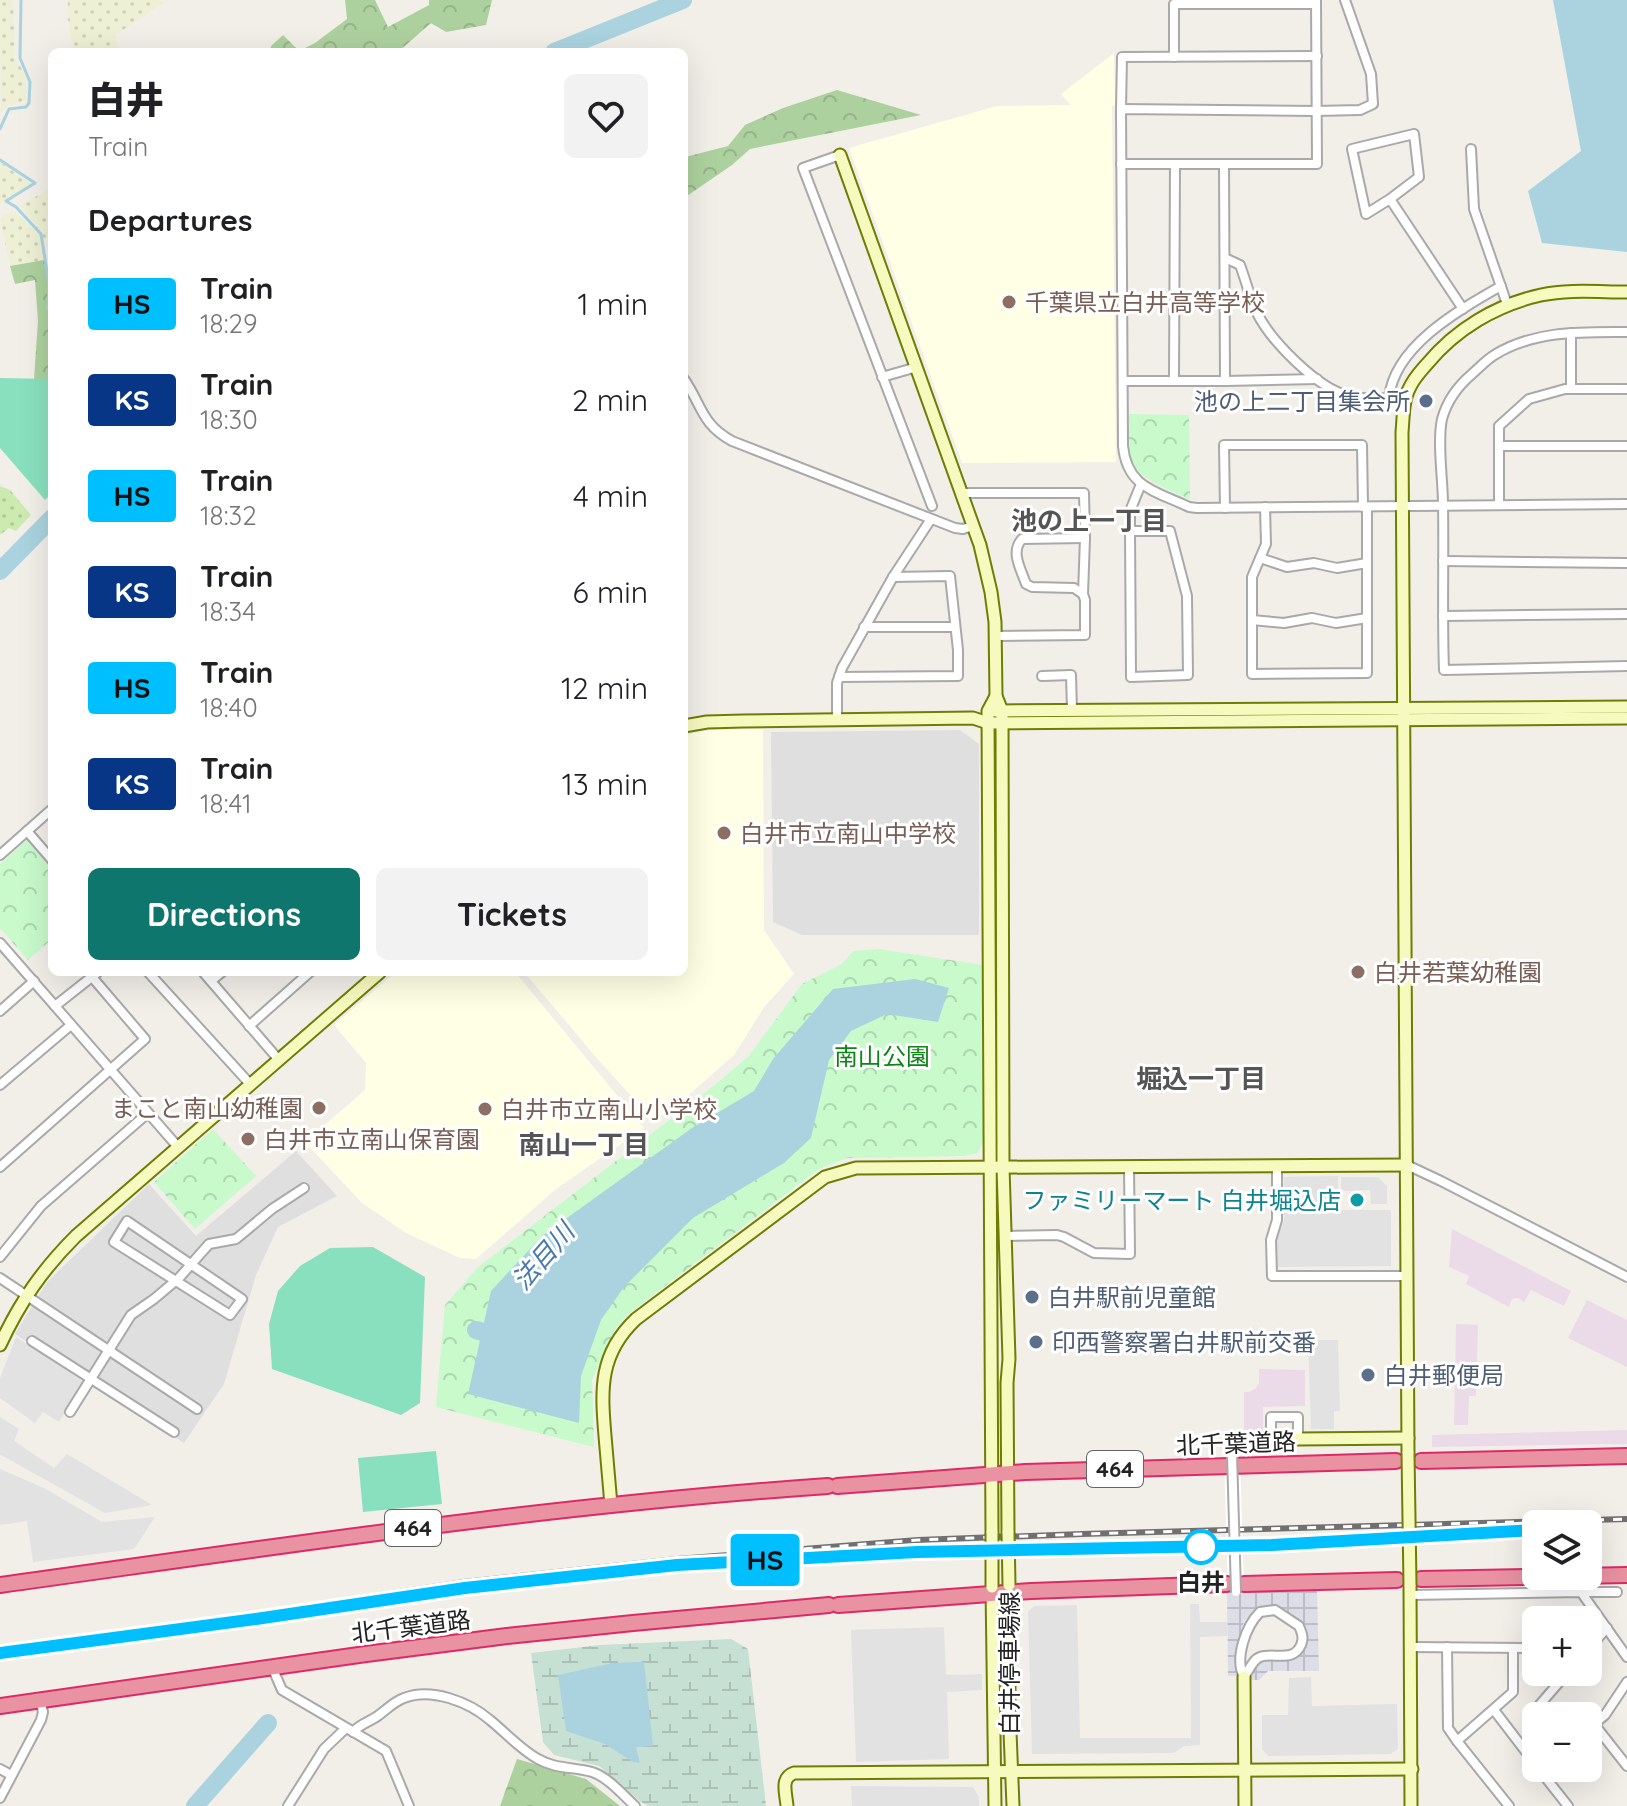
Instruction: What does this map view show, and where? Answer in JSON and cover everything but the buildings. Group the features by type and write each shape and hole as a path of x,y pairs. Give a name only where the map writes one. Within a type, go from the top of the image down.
{"highway":[{"name":"北千葉道路","path":"0,1585 359,1535 755,1491 969,1477 1409,1458 1627,1456"},
{"name":"北千葉道路","path":"0,1706 523,1635 992,1590 1410,1585 1627,1575"}],"street":[{"path":"1121,109 1316,111 1360,110 1373,104 1371,74 1345,0"},
{"path":"1121,164 1317,164 1316,2 1174,4 1174,57"},
{"path":"1317,56 1122,57 1124,457 1130,474 1141,484 1189,507 1627,504"},
{"path":"1414,134 1419,177 1390,199 1366,214 1352,149 1414,134"},
{"path":"1471,149 1474,209 1507,304"},
{"path":"932,506 803,168 840,155 973,526 991,592 996,696 1002,717"},
{"path":"1174,381 1175,164"},
{"path":"1224,164 1225,381"},
{"path":"1390,199 1463,309"},
{"path":"1225,258 1240,265 1257,312 1272,337 1317,379 1340,394 1352,397 1405,400"},
{"path":"1389,398 1390,389 1409,354 1433,331 1501,286"},
{"path":"1411,1806 1402,506 1405,400 1413,380 1440,348 1462,329 1507,304 1543,294 1627,292"},
{"path":"1627,332 1545,336 1494,355 1464,381 1451,398 1442,419 1441,436 1444,670 1627,666"},
{"path":"1571,333 1571,389"},
{"path":"882,377 917,367"},
{"path":"1124,381 1317,379"},
{"path":"688,386 709,424 732,441 955,528 973,526"},
{"path":"1499,505 1499,426 1529,399 1571,389 1627,389"},
{"path":"1225,508 1224,445 1362,445 1367,563 1367,673 1252,674 1252,577 1266,544 1265,507"},
{"path":"1499,446 1627,446"},
{"path":"1130,531 1170,531 1187,596 1188,675 1131,677 1130,531 1130,511 1141,484"},
{"path":"962,493 1084,493 1083,594"},
{"path":"837,719 842,668 893,577 931,519"},
{"path":"995,636 1085,635 1085,600 1079,589 1032,587 1026,584 1016,551 1022,539 1085,538"},
{"path":"1260,558 1287,567 1314,563 1337,568 1367,563"},
{"path":"1443,561 1627,563"},
{"path":"839,677 958,676 950,576 893,577"},
{"path":"1443,616 1627,614"},
{"path":"1252,620 1284,623 1312,618 1336,623 1367,618"},
{"path":"864,627 954,627"},
{"path":"1042,676 1071,675 1072,710"},
{"path":"988,717 996,696"},
{"path":"688,725 707,722 837,719 1404,714 1627,707"},
{"path":"1002,717 1072,710 1627,718"},
{"name":"白井停車場線","path":"988,717 995,1806"},
{"name":"白井停車場線","path":"1002,717 1003,1167 1009,1359 1009,1707 1013,1806"},
{"path":"0,855 48,813"},
{"path":"27,831 48,855"},
{"path":"0,943 178,1147"},
{"path":"55,1006 92,976"},
{"path":"0,1167 145,1039 97,976"},
{"path":"152,976 251,1085"},
{"path":"207,976 279,1060"},
{"path":"211,981 217,976"},
{"path":"249,1026 305,976"},
{"path":"0,1345 26,1296 51,1261 76,1236 375,976"},
{"path":"0,1011 34,981"},
{"path":"0,1085 71,1025"},
{"path":"0,1257 41,1206 148,1113"},
{"path":"611,1505 603,1379 618,1338 636,1319 825,1177 856,1168 1407,1165 1627,1277"},
{"path":"1277,1166 1277,1220 1271,1240 1272,1276 1408,1276"},
{"path":"1004,1236 1057,1235 1094,1253 1130,1254 1129,1167"},
{"path":"70,1412 131,1315 191,1266 209,1244 236,1239 304,1188"},
{"path":"127,1221 242,1299 230,1315 174,1281 114,1242 127,1221"},
{"path":"0,1278 197,1409"},
{"path":"32,1341 174,1432"},
{"path":"1298,1439 1408,1438"},
{"path":"1232,1454 1236,1586"},
{"path":"1410,1585 1617,1592"},
{"path":"1581,1592 1627,1657"},
{"path":"1243,1647 1261,1656 1292,1655 1303,1640 1299,1626 1275,1610 1260,1612 1252,1619 1245,1633 1243,1647 1240,1670 1244,1677 1245,1806"},
{"path":"1602,1634 1607,1628"},
{"path":"1410,1647 1522,1648"},
{"path":"1447,1647 1448,1728 1509,1806"},
{"path":"1457,1741 1513,1692 1513,1648"},
{"path":"1244,1677 1261,1656"},
{"path":"272,1667 282,1690 386,1751 409,1806"},
{"path":"1602,1718 1627,1682"},
{"path":"1542,1702 1556,1686"},
{"path":"288,1806 324,1749 402,1698 424,1694 450,1699 487,1717 522,1749 540,1760 554,1766 594,1772 635,1806"},
{"path":"0,1798 41,1720 40,1700"},
{"path":"1494,1710 1522,1746"},
{"path":"1602,1739 1627,1766"},
{"path":"0,1769 11,1775"},
{"path":"787,1806 785,1779 794,1773 1412,1769"},
{"path":"1549,1782 1568,1806"}],"shaded area":[{"path":"0,0 13,0 15,59 25,76 27,100 9,105 1,116"},
{"path":"68,0 159,0 163,3 114,35 119,48 73,48"},
{"name":"千葉県立白井高等学校","path":"1114,53 1116,462 962,463 849,148 997,106 1071,105 1061,94"},
{"path":"0,162 31,184 0,204"},
{"path":"48,189 48,238 44,240 42,233 20,206"},
{"path":"13,210 40,236 44,260 10,266 0,218"},
{"name":"白井市立南山中学校","path":"763,729 764,930 794,974 765,1006 734,1055 654,1121 527,976 688,976 688,735 714,730"},
{"path":"960,730 979,744 979,935 802,935 773,922 771,732"},
{"name":"白井市立南山小学校","path":"391,976 518,976 644,1128 556,1189 476,1259 460,1258 406,1233 362,1203 305,1142 365,1090 366,1063 334,1025"},
{"path":"296,1151 337,1196 278,1227 256,1275 224,1384 184,1443 15,1334 47,1282 149,1184 196,1236"},
{"path":"1338,1176 1338,1210 1391,1210 1391,1266 1277,1267 1277,1238 1284,1221 1284,1177"},
{"path":"1341,1177 1378,1177 1387,1186 1387,1204 1371,1204 1370,1190 1341,1191"},
{"path":"1452,1229 1571,1291 1564,1306 1531,1290 1524,1302 1518,1298 1512,1299 1509,1307 1466,1284 1469,1276 1449,1267"},
{"path":"1587,1300 1627,1320 1627,1367 1568,1338"},
{"path":"1456,1324 1478,1325 1476,1396 1469,1396 1468,1425 1454,1425"},
{"path":"16,1337 84,1382 59,1422 43,1412 35,1423 0,1398 0,1378"},
{"path":"1308,1340 1338,1340 1340,1411 1334,1411 1334,1429 1311,1429"},
{"path":"1259,1369 1305,1370 1305,1406 1263,1407 1263,1434 1251,1434 1251,1430 1244,1430 1244,1392 1256,1388"},
{"path":"0,1417 19,1429 14,1441 54,1468 67,1454 152,1505 105,1513 0,1455"},
{"path":"1627,1430 1627,1444 1432,1447 1432,1435"},
{"path":"0,1469 44,1488 102,1522 155,1517 134,1549 33,1562 27,1521 0,1525"},
{"path":"1317,1590 1319,1671 1268,1671 1259,1680 1251,1680 1258,1663 1296,1658 1307,1641 1307,1630 1301,1621 1279,1607 1259,1608 1245,1620 1236,1676 1228,1676 1227,1592"},
{"path":"1190,1604 1199,1604 1200,1622 1227,1622 1227,1636 1200,1637 1200,1745 1184,1746 1174,1753 1032,1754 1028,1612 1034,1606 1077,1605 1080,1738 1191,1738"},
{"path":"944,1627 946,1675 982,1674 982,1690 947,1692 949,1759 856,1762 851,1630"},
{"path":"1311,1677 1312,1706 1397,1704 1398,1749 1390,1754 1268,1756 1262,1749 1262,1715 1288,1715 1289,1678"},
{"path":"851,1786 973,1787 979,1797 979,1806 852,1806"}],"green space":[{"path":"345,0 375,0 388,27 429,5 429,0 492,0 486,25 446,32 431,23 403,48 305,48 347,19"},
{"path":"283,35 296,48 271,48"},
{"path":"837,90 921,115 750,149 688,195 688,157 728,146 745,125"},
{"path":"44,260 48,284 48,379 34,379 38,321 35,280 15,284 10,266"},
{"path":"0,378 48,379 48,497 45,500 0,448"},
{"path":"1129,414 1189,415 1190,499 1156,484 1135,467 1129,449"},
{"path":"0,486 10,490 31,515 16,531 9,528 0,535"},
{"path":"27,840 48,865 48,942 28,960 0,928 0,864"},
{"name":"南山公園","path":"879,949 983,965 983,1141 978,1153 964,1156 847,1158 819,1169 627,1315 616,1328 592,1380 594,1447 436,1407 445,1305 478,1267 749,1056 802,984 842,964 853,951"},
{"path":"213,1129 256,1176 195,1229 154,1182"},
{"path":"373,1247 425,1277 420,1403 401,1415 272,1369 269,1324 278,1291 300,1266 330,1248"},
{"path":"436,1451 442,1504 363,1512 358,1458"},
{"path":"731,1639 748,1649 766,1806 648,1806 599,1766 554,1755 543,1742 531,1653 600,1645"},
{"path":"517,1759 586,1779 620,1806 500,1806"}],"water":[{"path":"1553,0 1627,0 1627,252 1542,243 1528,191 1581,151"},
{"path":"915,979 949,988 938,1022 887,1014 851,1031 829,1060 811,1138 784,1163 693,1218 624,1287 601,1320 581,1376 579,1423 468,1394 491,1291 542,1236 692,1128 754,1091 773,1059 833,989"},
{"path":"644,1662 653,1746 636,1747 640,1763 633,1762 605,1744 566,1731 558,1675 613,1663"}],"pier":[{"path":"1224,1457 1240,1458 1244,1589 1228,1590"}],"waterway":[{"path":"0,129 9,109 26,107 29,103 30,82 20,58 21,0"},
{"path":"564,48 683,0"},
{"path":"0,160 35,183 6,201 16,207 41,234 48,278"},
{"path":"0,571 48,522"},
{"name":"法目川","path":"476,1330 504,1338"},
{"name":"法目川","path":"195,1806 268,1723"}],"railway":[{"path":"0,1648 464,1582 677,1559 918,1540 1627,1519"},
{"path":"901,1553 1272,1545 1440,1535"}],"train":[{"name":"HS","path":"0,1653 465,1588 677,1565 917,1552 1272,1545 1522,1531"}],"place":[{"name":"千葉県立白井高等学校","path":"1009,302"},
{"name":"池の上二丁目集会所","path":"1426,401"},
{"name":"白井市立南山中学校","path":"724,833"},
{"name":"白井若葉幼稚園","path":"1358,972"},
{"name":"まこと南山幼稚園","path":"319,1108"},
{"name":"白井市立南山小学校","path":"485,1109"},
{"name":"白井市立南山保育園","path":"248,1139"},
{"name":"ファミリーマート 白井堀込店","path":"1357,1200"},
{"name":"白井駅前児童館","path":"1032,1297"},
{"name":"印西警察署白井駅前交番","path":"1036,1342"},
{"name":"白井郵便局","path":"1368,1375"},
{"name":"白井","path":"1201,1547"}],"district":[{"name":"池の上一丁目","path":"1089,520"},
{"name":"堀込一丁目","path":"1201,1078"},
{"name":"南山一丁目","path":"584,1144"}]}
